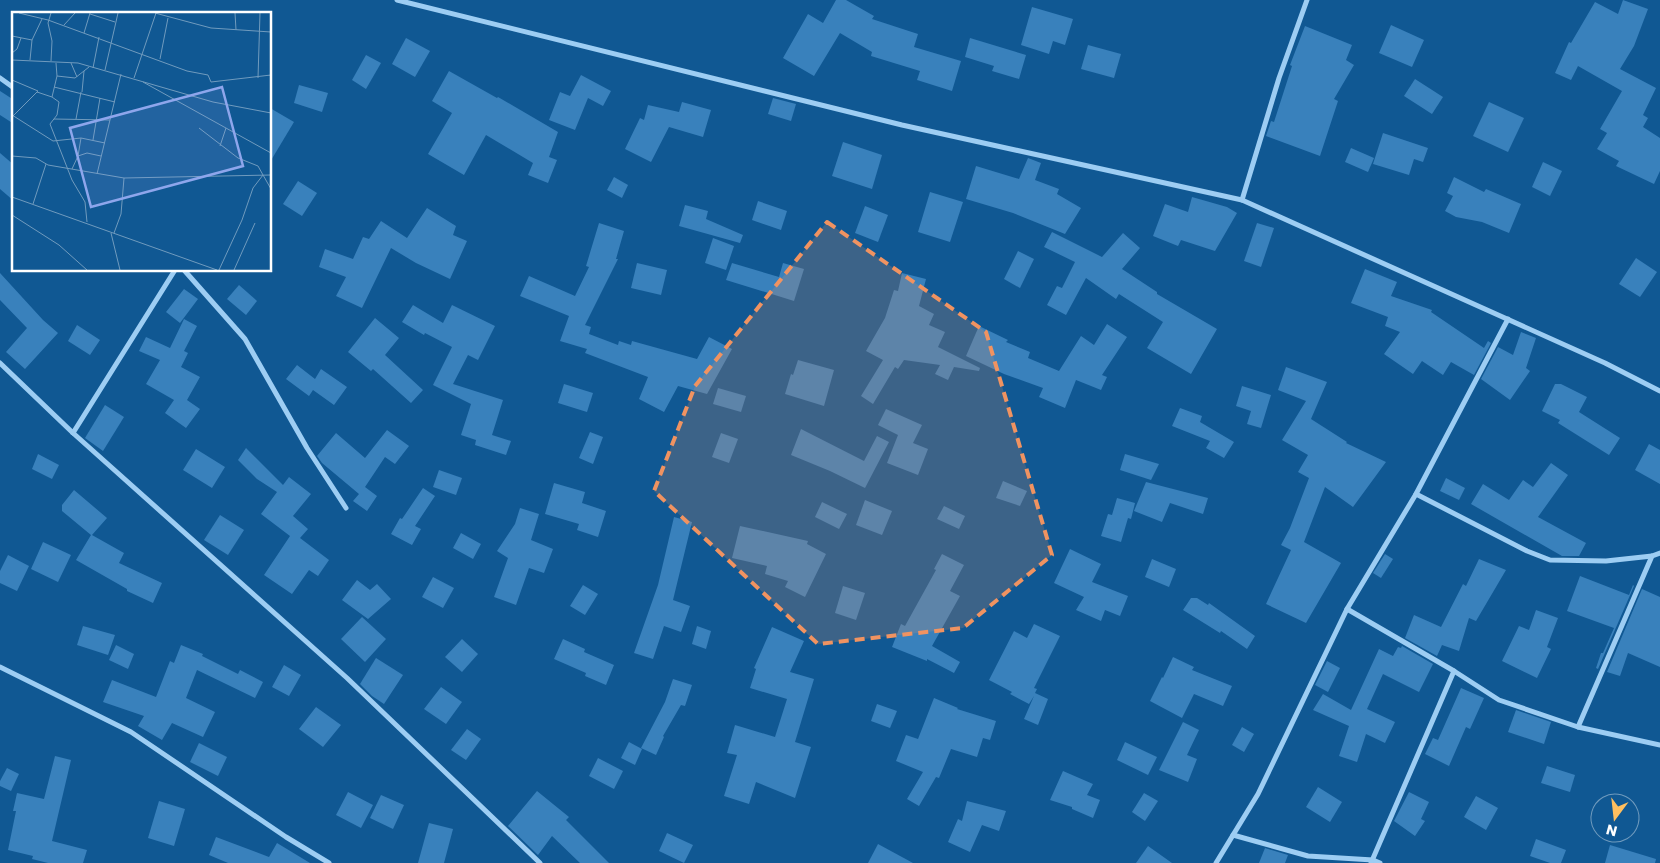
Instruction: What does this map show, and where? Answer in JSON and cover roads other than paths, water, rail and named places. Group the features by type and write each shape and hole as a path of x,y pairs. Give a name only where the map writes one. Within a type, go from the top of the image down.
{"street":[{"path":"397,0 902,125 1242,200 1605,363 1660,390"},
{"path":"1242,200 1279,78 1307,0"},
{"path":"0,78 12,87"},
{"path":"73,432 173,271"},
{"path":"185,271 245,339 307,448 346,508"},
{"path":"1216,863 1258,794 1347,609 1416,494 1508,319"},
{"path":"0,363 73,432 347,678 540,863"},
{"path":"1416,494 1527,551 1550,560 1606,561 1652,556 1660,553"},
{"path":"1578,727 1652,556"},
{"path":"1347,609 1454,671 1499,700 1578,727 1660,745"},
{"path":"0,667 131,732 286,837 329,863"},
{"path":"1372,861 1454,671"},
{"path":"1233,835 1308,856 1380,863"}]}
